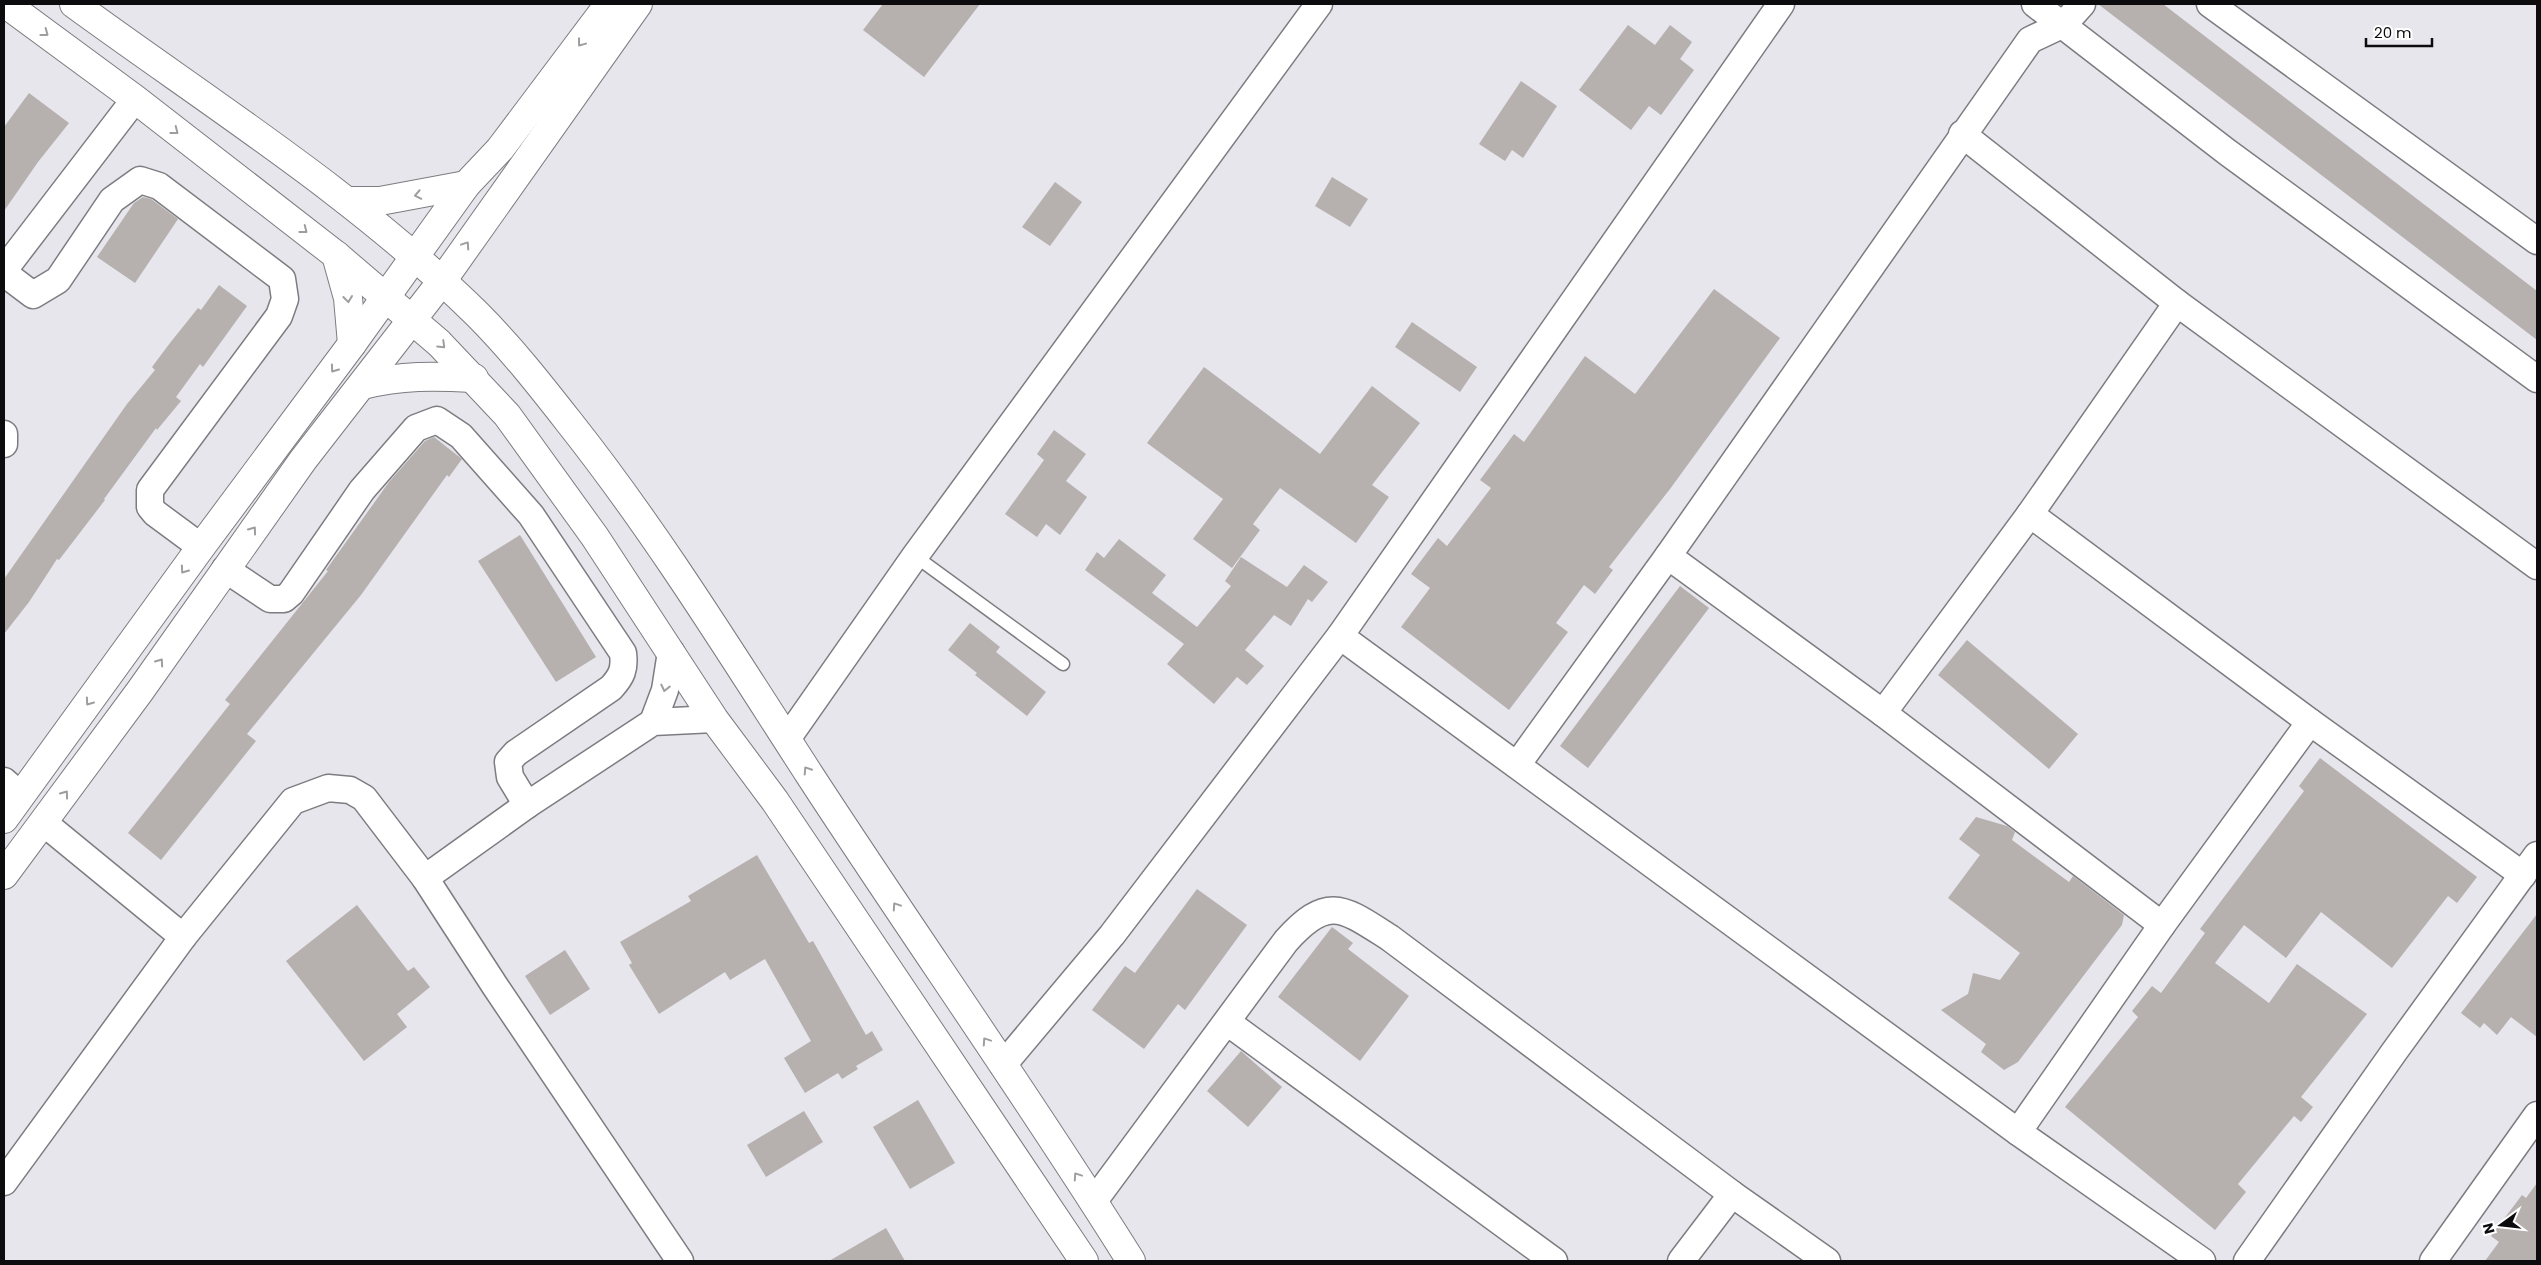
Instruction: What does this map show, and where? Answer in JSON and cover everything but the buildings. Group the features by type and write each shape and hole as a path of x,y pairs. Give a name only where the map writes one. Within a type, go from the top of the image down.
{"street":[{"path":"6,4 135,100 385,296 439,342 507,415 546,467 714,718 775,801 1084,1261"},
{"path":"74,4 241,121 415,255 480,317 533,376 640,514 1094,1201 1131,1261"},
{"path":"4,818 12,788 201,547 352,344 466,185 500,149 609,4"},
{"path":"4,875 44,823 303,460 442,281 638,4"},
{"path":"787,739 915,556 1319,4"},
{"path":"1003,1065 1112,935 1340,636 1782,4"},
{"path":"2030,40 2030,19 2036,4 2227,152 2537,379"},
{"path":"1516,765 1668,556 1962,134 2030,40 2064,24 2082,4"},
{"path":"2210,4 2537,241"},
{"path":"135,100 4,271 33,295 58,280 112,200 140,180 160,186 282,279 286,299 280,316 150,490 150,507 155,513 201,547"},
{"path":"1962,134 2177,303 2537,566"},
{"path":"347,201 380,201 466,185"},
{"path":"336,256 348,298 352,344"},
{"path":"1883,713 2030,514 2177,303"},
{"path":"363,385 388,378 421,375 474,378"},
{"path":"225,569 270,599 284,599 291,593 362,490 416,428 437,420 461,436 531,514 623,653 624,667 620,678 611,688 516,752 508,762 510,777 527,805"},
{"path":"4,434 4,444"},
{"path":"2030,514 2310,722 2530,865 2394,1052 2247,1261"},
{"path":"1668,556 1883,713 2162,925"},
{"path":"1340,636 2018,1132 2202,1261"},
{"path":"653,722 665,690 671,652"},
{"path":"425,878 527,805 653,722 714,718"},
{"path":"2018,1132 2162,925 2310,722"},
{"path":"4,1182 182,937 293,801 328,788 350,790 364,798 425,878 495,986 680,1261"},
{"path":"44,823 182,937"},
{"path":"1094,1201 1286,941 1303,922 1317,913 1333,910 1348,911 1398,944 1732,1194 1827,1261"},
{"path":"1227,1022 1554,1261"},
{"path":"2434,1261 2537,1115"},
{"path":"1680,1261 1732,1194"}],"lane":[{"path":"915,556 1063,664"}]}
